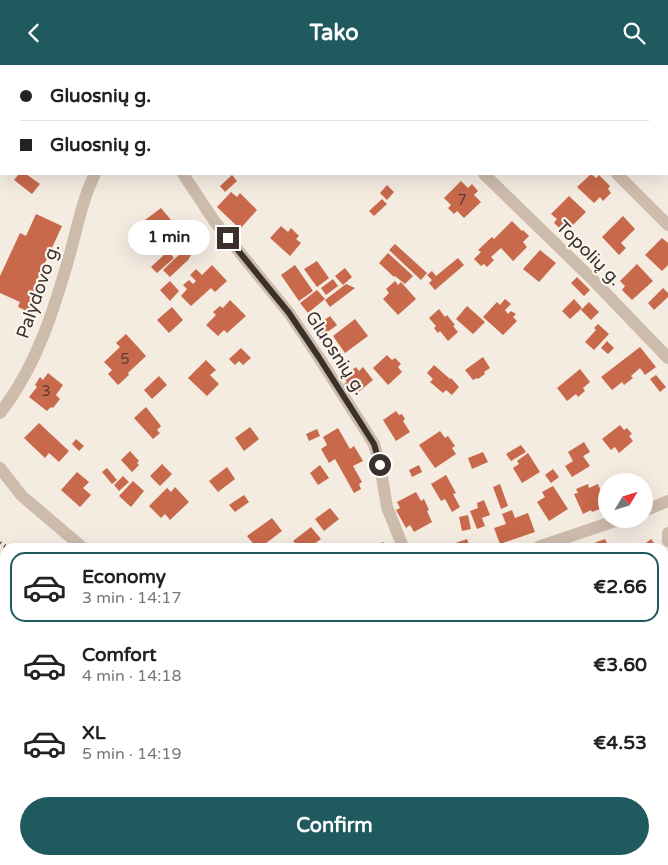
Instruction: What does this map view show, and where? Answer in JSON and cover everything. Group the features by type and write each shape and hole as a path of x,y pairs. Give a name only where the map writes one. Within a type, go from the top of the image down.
{"street":[{"name":"Palydovo g.","path":"0,413 23,380 44,336 62,282 88,189 95,175"},
{"name":"Gluosnių g.","path":"184,175 216,222 289,313 374,444 380,465 387,507 401,543"},
{"name":"Topolių g.","path":"485,175 593,280 668,358"},
{"path":"618,175 668,225"},
{"path":"0,468 22,496 77,543"},
{"path":"653,507 668,501"},
{"path":"550,543 598,527"},
{"path":"668,533 668,541"}],"building":[{"path":"18,175 27,175 40,184 32,194 14,180"},
{"path":"232,175 237,181 225,192 220,186"},
{"path":"590,175 596,178 599,175 610,186 608,189 611,193 603,201 600,197 594,203 577,187"},
{"path":"461,181 468,188 472,184 478,191 474,195 481,202 464,218 457,211 454,214 448,208 451,205 444,198"},
{"path":"387,185 394,192 387,200 380,193"},
{"path":"231,192 237,197 240,193 257,210 240,229 217,207"},
{"path":"569,196 586,212 565,233 554,223 557,219 551,214"},
{"path":"382,199 387,204 374,216 369,211"},
{"path":"161,208 176,226 164,236 157,227 153,230 145,220"},
{"path":"36,214 62,226 35,285 40,288 29,312 18,307 20,302 0,293 0,276 20,233 26,236"},
{"path":"623,216 635,229 621,243 626,248 619,255 602,237"},
{"path":"512,221 529,236 523,242 527,247 513,261 501,248 491,257 494,260 487,267 484,264 481,266 474,259 481,252 478,250 492,237 494,239"},
{"path":"281,226 288,232 291,228 299,236 296,239 301,243 290,256 270,238"},
{"path":"662,238 668,243 668,265 662,271 645,255"},
{"path":"191,239 198,244 188,260 170,277 163,270 181,253"},
{"path":"395,244 427,273 421,280 389,250"},
{"path":"540,250 556,263 539,282 523,269"},
{"path":"168,251 174,258 157,273 151,267"},
{"path":"388,253 413,276 405,284 379,263"},
{"path":"458,258 464,265 435,290 429,283 432,280 427,275 432,271 436,276"},
{"path":"317,261 329,278 317,287 304,269"},
{"path":"637,264 653,281 632,300 622,290 625,286 620,281"},
{"path":"212,265 227,281 215,292 211,288 191,306 181,296 187,289 183,285 189,280 193,284 196,281 190,275 196,269 202,275"},
{"path":"295,265 313,291 299,301 281,275"},
{"path":"345,268 352,277 343,285 335,276"},
{"path":"577,277 590,290 584,296 571,283"},
{"path":"333,279 338,286 326,295 321,288"},
{"path":"170,281 179,291 170,301 160,290"},
{"path":"395,281 398,285 401,282 416,299 398,315 383,299 389,293 386,289"},
{"path":"346,284 355,288 330,307 325,300"},
{"path":"663,288 668,293 668,297 654,310 648,303"},
{"path":"317,290 325,299 308,313 300,303"},
{"path":"505,299 511,304 505,310 508,314 511,311 516,314 513,317 517,321 503,335 483,317 497,302 500,305"},
{"path":"574,299 582,308 570,319 562,311"},
{"path":"230,300 246,316 227,333 224,330 218,336 206,325 216,315 213,312 220,306 223,308"},
{"path":"589,302 599,312 591,320 581,310"},
{"path":"467,306 485,322 473,334 456,319"},
{"path":"172,307 183,320 169,333 157,320"},
{"path":"439,309 445,317 447,315 458,332 448,341 440,331 438,333 434,328 436,326 429,318"},
{"path":"330,316 337,325 322,336 315,327"},
{"path":"355,319 368,336 345,353 333,336"},
{"path":"598,324 609,334 594,350 585,342 596,330 594,328"},
{"path":"126,334 146,356 118,385 108,374 112,370 104,362 120,347 116,343"},
{"path":"607,341 614,348 608,354 601,348"},
{"path":"640,347 656,367 645,375 640,368 631,376 633,378 624,385 622,382 612,390 601,377"},
{"path":"241,348 251,358 243,365 239,361 235,365 229,359"},
{"path":"387,355 392,360 395,358 401,364 398,367 402,372 388,385 373,368"},
{"path":"483,357 490,368 478,379 473,380 465,370"},
{"path":"206,360 216,370 210,375 219,384 207,396 188,378"},
{"path":"434,365 459,387 452,395 446,390 443,393 430,382 433,379 427,373"},
{"path":"356,367 359,371 363,367 373,380 356,394 352,389 350,391 344,384 347,382 343,377"},
{"path":"580,369 590,382 583,388 585,391 578,397 576,394 567,401 557,388"},
{"path":"48,373 63,385 56,395 60,399 53,408 51,407 47,411 29,397 37,387 35,385 40,377 43,380"},
{"path":"656,375 666,387 660,392 650,379"},
{"path":"159,376 167,385 152,399 144,390"},
{"path":"146,407 161,426 157,430 160,433 153,439 134,418"},
{"path":"396,411 399,415 402,414 405,419 403,421 410,432 396,441 383,420"},
{"path":"39,423 69,451 59,462 49,453 45,458 24,438"},
{"path":"620,425 624,430 627,428 632,434 629,436 633,441 619,453 615,447 611,450 602,439"},
{"path":"250,427 259,439 244,451 235,438"},
{"path":"338,428 350,449 354,446 363,461 353,466 362,482 359,484 361,489 354,493 335,459 329,463 321,449 327,445 323,437"},
{"path":"317,429 320,436 309,441 306,434"},
{"path":"440,431 445,438 448,436 455,446 452,448 456,454 435,468 419,445"},
{"path":"76,439 84,446 79,451 72,444"},
{"path":"584,442 590,452 583,456 590,466 572,477 565,466 573,461 568,452"},
{"path":"521,445 526,452 511,461 506,454"},
{"path":"130,451 139,461 137,463 139,465 132,472 121,460"},
{"path":"483,452 488,462 472,469 468,458"},
{"path":"528,453 540,472 522,483 513,468 519,464 517,461"},
{"path":"162,464 172,474 160,486 150,476"},
{"path":"320,465 329,478 318,485 310,473"},
{"path":"419,465 422,472 412,477 409,470"},
{"path":"227,467 235,479 218,492 209,481"},
{"path":"107,468 117,480 112,484 102,472"},
{"path":"553,469 559,477 551,483 545,475"},
{"path":"77,472 89,482 83,488 91,495 80,507 61,490"},
{"path":"446,475 456,493 453,494 460,507 452,512 445,499 441,501 431,484"},
{"path":"123,476 129,482 119,491 114,485"},
{"path":"133,481 144,491 131,507 119,496"},
{"path":"500,484 508,506 501,509 493,487"},
{"path":"588,484 589,488 598,484 598,510 592,512 591,510 583,514 574,494 578,493 576,489"},
{"path":"553,486 568,509 549,521 537,502 545,497 542,492"},
{"path":"175,487 189,502 170,520 165,514 161,518 149,506 167,488 171,492"},
{"path":"416,492 421,501 424,499 432,522 414,532 410,525 406,528 396,510 400,508 397,502"},
{"path":"244,495 249,502 235,512 229,505"},
{"path":"484,500 490,515 482,518 485,526 477,529 470,511 478,508 477,503"},
{"path":"330,508 339,519 324,531 315,519"},
{"path":"512,510 515,518 528,513 535,532 500,543 494,528 506,524 502,514"},
{"path":"468,515 471,529 462,531 459,517"},
{"path":"272,518 282,531 266,543 253,543 247,536"},
{"path":"311,527 321,539 316,543 295,543 293,541"},
{"path":"467,539 468,543 456,543"},
{"path":"605,539 607,543 594,543"},
{"path":"651,539 654,543 646,543"}],"route":[{"path":"228,238 289,313 318,356 374,444 380,465"}]}
